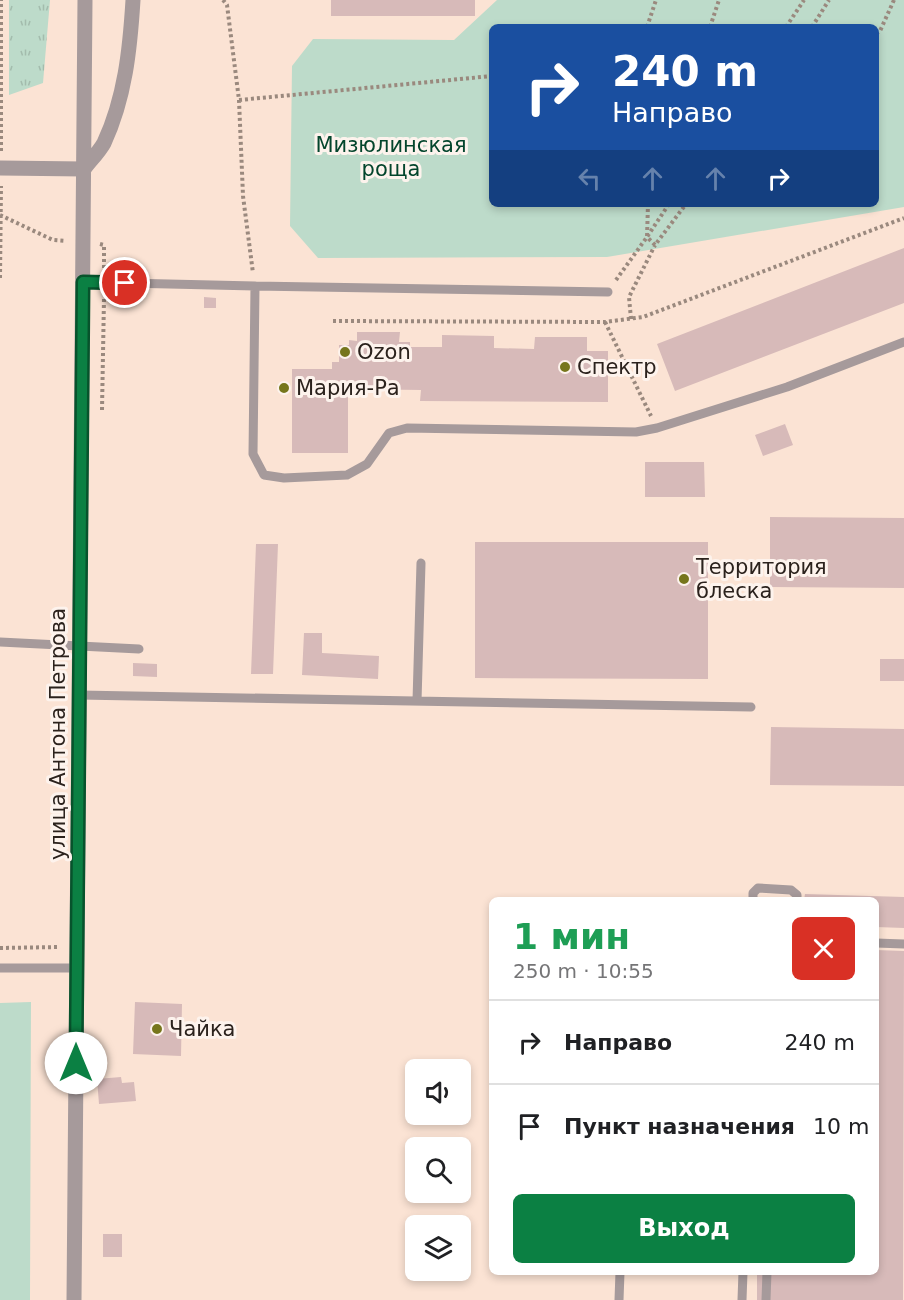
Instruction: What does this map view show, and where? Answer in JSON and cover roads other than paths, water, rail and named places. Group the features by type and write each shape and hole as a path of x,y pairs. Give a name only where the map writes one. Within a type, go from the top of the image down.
{"street":[{"name":"улица Антона Петрова","path":"74,1300 85,0"},
{"path":"0,168 84,169 103,145 121,99 134,0"}],"lane":[{"path":"83,282 608,292"},
{"path":"255,286 253,454 264,475 284,478 346,475 367,464 389,433 406,428 636,432 657,428 787,387 904,342"},
{"path":"417,701 421,563"},
{"path":"0,642 139,649"},
{"path":"79,695 752,707"},
{"path":"753,897 753,893 758,888 790,890 797,897"},
{"path":"777,897 778,889"},
{"path":"879,943 904,944"},
{"path":"0,968 76,968"},
{"path":"619,1300 620,1275"},
{"path":"742,1300 743,1275"},
{"path":"766,1300 767,1275"}],"place":[{"name":"Ozon","path":"345,352"},
{"name":"Спектр","path":"565,367"},
{"name":"Мария-Ра","path":"284,388"},
{"name":"Территория блеска","path":"684,579"},
{"name":"Чайка","path":"157,1029"}],"park label":[{"name":"Мизюлинская роща","path":"391,157"}]}
